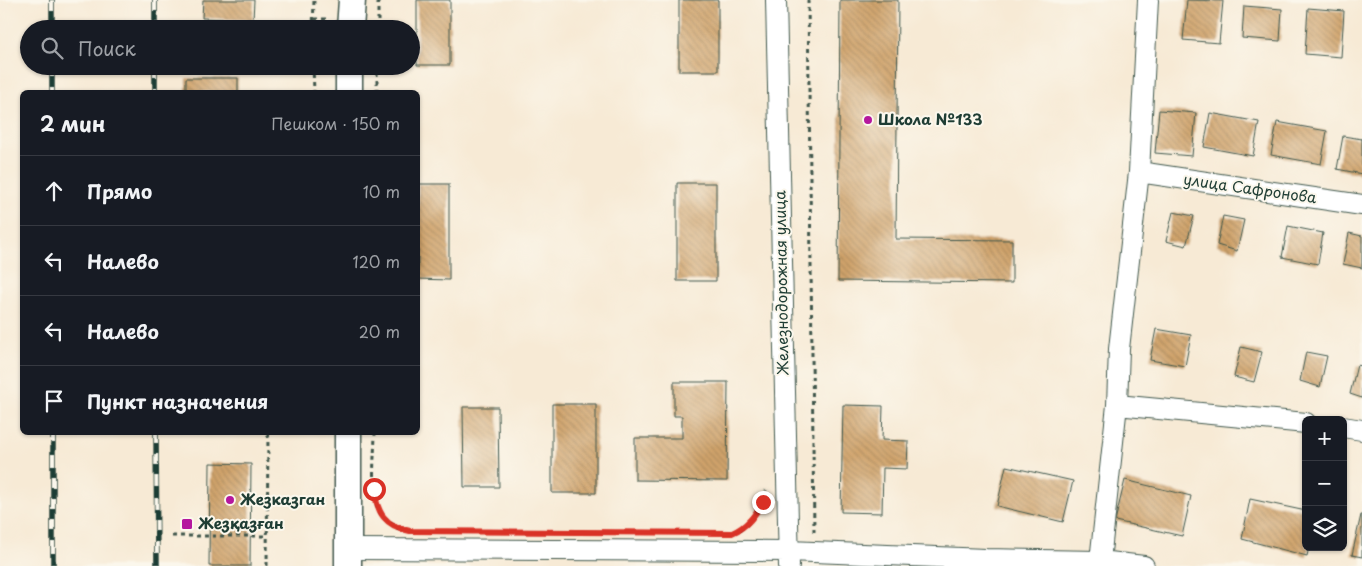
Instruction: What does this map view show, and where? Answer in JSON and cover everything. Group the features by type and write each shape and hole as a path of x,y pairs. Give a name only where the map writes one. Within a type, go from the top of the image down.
{"main road":[{"path":"351,20 352,0"},
{"path":"349,75 349,90"},
{"path":"348,435 348,557"}],"street":[{"name":"Железнодорожная улица","path":"776,0 789,558"},
{"path":"1100,562 1117,405 1119,349 1139,172 1148,0"},
{"name":"улица Сафронова","path":"1139,172 1362,205"},
{"path":"1117,405 1302,423"},
{"path":"1347,428 1362,430"},
{"path":"348,557 789,558 814,552 986,563 1100,562 1144,566"}],"path":[{"path":"313,20 314,0"},
{"path":"378,0 378,20"},
{"path":"808,0 814,552"},
{"path":"313,75 314,90"},
{"path":"377,75 377,90"},
{"path":"266,566 268,435"},
{"path":"375,435 374,489 376,506 381,515 400,529 405,530"},
{"path":"737,531 741,530 750,521 763,502 766,481"},
{"path":"172,536 267,536"}],"building":[{"path":"203,0 254,0 253,20 202,18"},
{"path":"417,0 450,0 450,65 420,65 420,20 417,20"},
{"path":"679,0 718,0 718,71 679,71"},
{"name":"Школа №133","path":"840,0 898,0 896,239 1012,240 1012,283 838,281"},
{"path":"1187,0 1223,1 1219,43 1183,40"},
{"path":"1244,6 1282,9 1280,41 1242,38"},
{"path":"1308,8 1344,11 1341,57 1305,54"},
{"path":"186,78 238,78 238,90 186,90"},
{"path":"1159,110 1196,113 1192,156 1155,153"},
{"path":"1210,113 1259,122 1253,156 1204,147"},
{"path":"1277,122 1327,131 1321,164 1271,155"},
{"path":"1343,136 1362,139 1362,174 1337,169"},
{"path":"677,183 716,183 716,281 677,281"},
{"path":"420,184 449,184 449,280 420,279"},
{"path":"1173,212 1194,216 1186,246 1166,241"},
{"path":"1223,216 1244,220 1237,251 1217,245"},
{"path":"1288,226 1323,233 1318,264 1282,257"},
{"path":"1349,233 1362,236 1362,268 1343,264"},
{"path":"1156,329 1191,335 1185,366 1150,360"},
{"path":"1241,347 1262,352 1254,382 1234,377"},
{"path":"1306,352 1327,356 1320,387 1300,381"},
{"path":"1357,365 1362,366 1362,398 1350,394"},
{"path":"674,382 728,382 727,481 635,480 635,438 682,438 682,416 674,416"},
{"path":"552,404 596,404 596,493 552,493"},
{"path":"843,405 883,406 882,440 908,441 907,469 883,468 882,513 841,512"},
{"path":"463,407 498,407 499,487 464,487"},
{"name":"Жезказган","path":"210,463 251,464 250,566 209,566"},
{"path":"1006,466 1073,481 1063,522 997,506"},
{"path":"1125,480 1191,496 1182,536 1115,521"},
{"path":"1250,499 1302,510 1302,551 1308,551 1307,556 1242,539"},
{"path":"1362,515 1362,557 1352,555"}],"railway":[{"path":"52,0 52,20"},
{"path":"155,0 155,20"},
{"path":"52,75 52,90"},
{"path":"155,75 155,90"},
{"path":"53,435 53,566"},
{"path":"156,435 157,566"}],"place":[{"name":"Школа №133","path":"868,120"},
{"name":"Жезказган","path":"230,500"},
{"name":"Жезқазған","path":"187,524"}],"route":[{"path":"374,489 376,506 381,515 400,529 410,531 732,533 741,530 750,521 763,502"}]}
